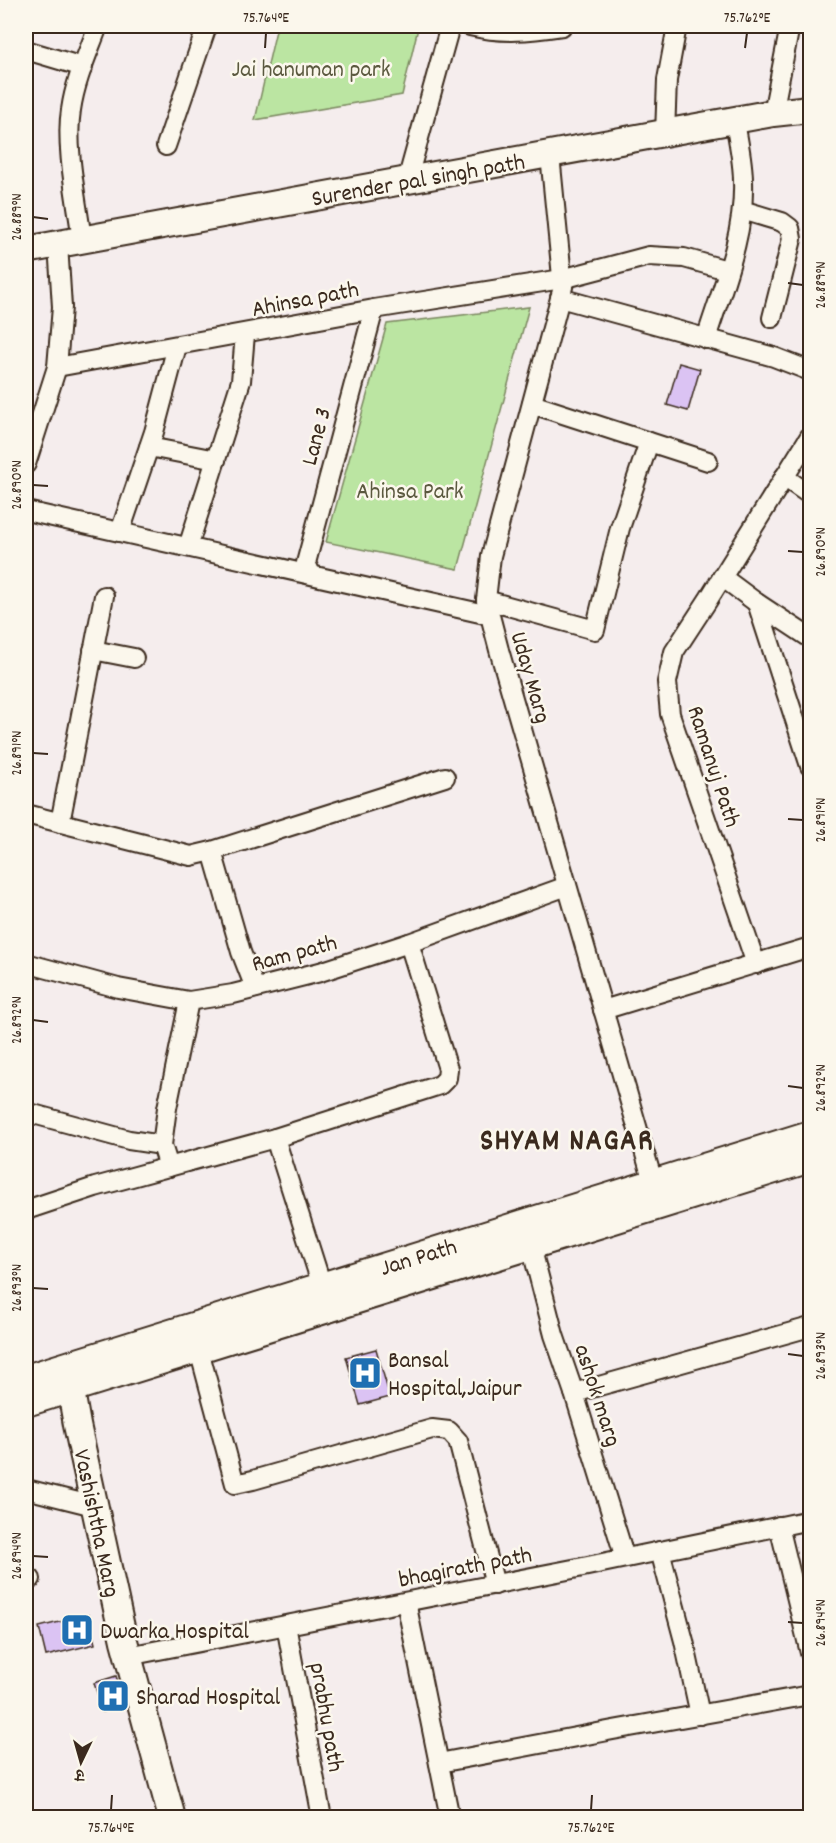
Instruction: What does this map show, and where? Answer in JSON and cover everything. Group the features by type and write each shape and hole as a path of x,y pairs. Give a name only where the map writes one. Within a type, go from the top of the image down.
{"street":[{"path":"26,464 57,367 70,242 70,110 98,26"},
{"path":"166,146 207,26"},
{"path":"407,181 450,26"},
{"path":"470,26 490,31 524,32 562,26"},
{"path":"665,134 667,80 677,26"},
{"path":"773,113 790,26"},
{"path":"26,50 83,67"},
{"name":"Surender pal singh path","path":"26,250 773,113 810,109"},
{"path":"706,339 736,243 742,210 743,181 735,121"},
{"name":"Uday Marg","path":"550,154 563,287 491,556 488,608 657,1194"},
{"path":"742,210 782,222 790,228 792,239 772,318"},
{"name":"Ahinsa path","path":"57,367 375,309 562,279 649,256 684,258 728,270"},
{"path":"560,298 774,357 810,371"},
{"name":"Lane 3","path":"312,574 306,563 375,309"},
{"path":"188,547 241,381 245,334"},
{"path":"120,532 149,447 177,346"},
{"path":"532,404 708,461"},
{"name":"Ramanuj Path","path":"756,964 670,714 667,682 674,652 810,436"},
{"path":"26,512 312,574 595,630 620,528 649,442"},
{"path":"149,447 216,460"},
{"path":"784,477 810,495"},
{"path":"723,577 810,638"},
{"path":"60,823 104,596"},
{"path":"757,603 810,766"},
{"path":"93,650 134,658"},
{"path":"26,814 191,856 445,777"},
{"path":"212,851 241,952 255,988"},
{"name":"Ram path","path":"26,963 117,988 189,1001 233,994 320,972 409,943 567,886"},
{"path":"26,1209 95,1187 275,1138 440,1086 447,1078 448,1068 409,943"},
{"path":"603,1010 810,947"},
{"path":"169,1167 162,1145 167,1108 189,1001"},
{"path":"26,1112 129,1140 162,1145"},
{"name":"Jan Path","path":"26,1378 68,1377 198,1350 531,1246 810,1134"},
{"path":"275,1138 322,1286"},
{"name":"Jan Path","path":"26,1403 68,1377 322,1286 657,1194 810,1159"},
{"name":"ashok marg","path":"531,1246 554,1335 625,1558"},
{"path":"574,1393 810,1327"},
{"path":"198,1350 236,1490 253,1480 432,1429 449,1431 458,1441 495,1585"},
{"name":"Vashishtha Marg","path":"68,1377 128,1656 172,1818"},
{"path":"26,1489 94,1506"},
{"name":"bhagirath path","path":"128,1656 495,1585 810,1520"},
{"path":"779,1526 810,1653"},
{"path":"660,1551 684,1641 700,1715"},
{"path":"406,1602 450,1818"},
{"name":"prabhu path","path":"286,1626 322,1818"},
{"path":"439,1763 810,1695"}],"green space":[{"name":"Jai hanuman park","path":"277,26 408,26 418,28 402,95 255,120"},
{"name":"Ahinsa Park","path":"529,307 458,569 326,542 387,324"}],"building":[{"path":"679,363 700,369 688,411 667,405"},
{"path":"376,1349 390,1397 360,1405 346,1357"},
{"path":"88,1615 95,1644 46,1656 39,1627"},
{"path":"116,1676 125,1706 103,1712 94,1683"}],"place":[{"name":"Bansal Hospital,Jaipur","path":"365,1373"},
{"name":"Dwarka Hospital","path":"77,1630"},
{"name":"Sharad Hospital","path":"113,1696"}],"district":[{"name":"SHYAM NAGAR","path":"567,1139"}]}
